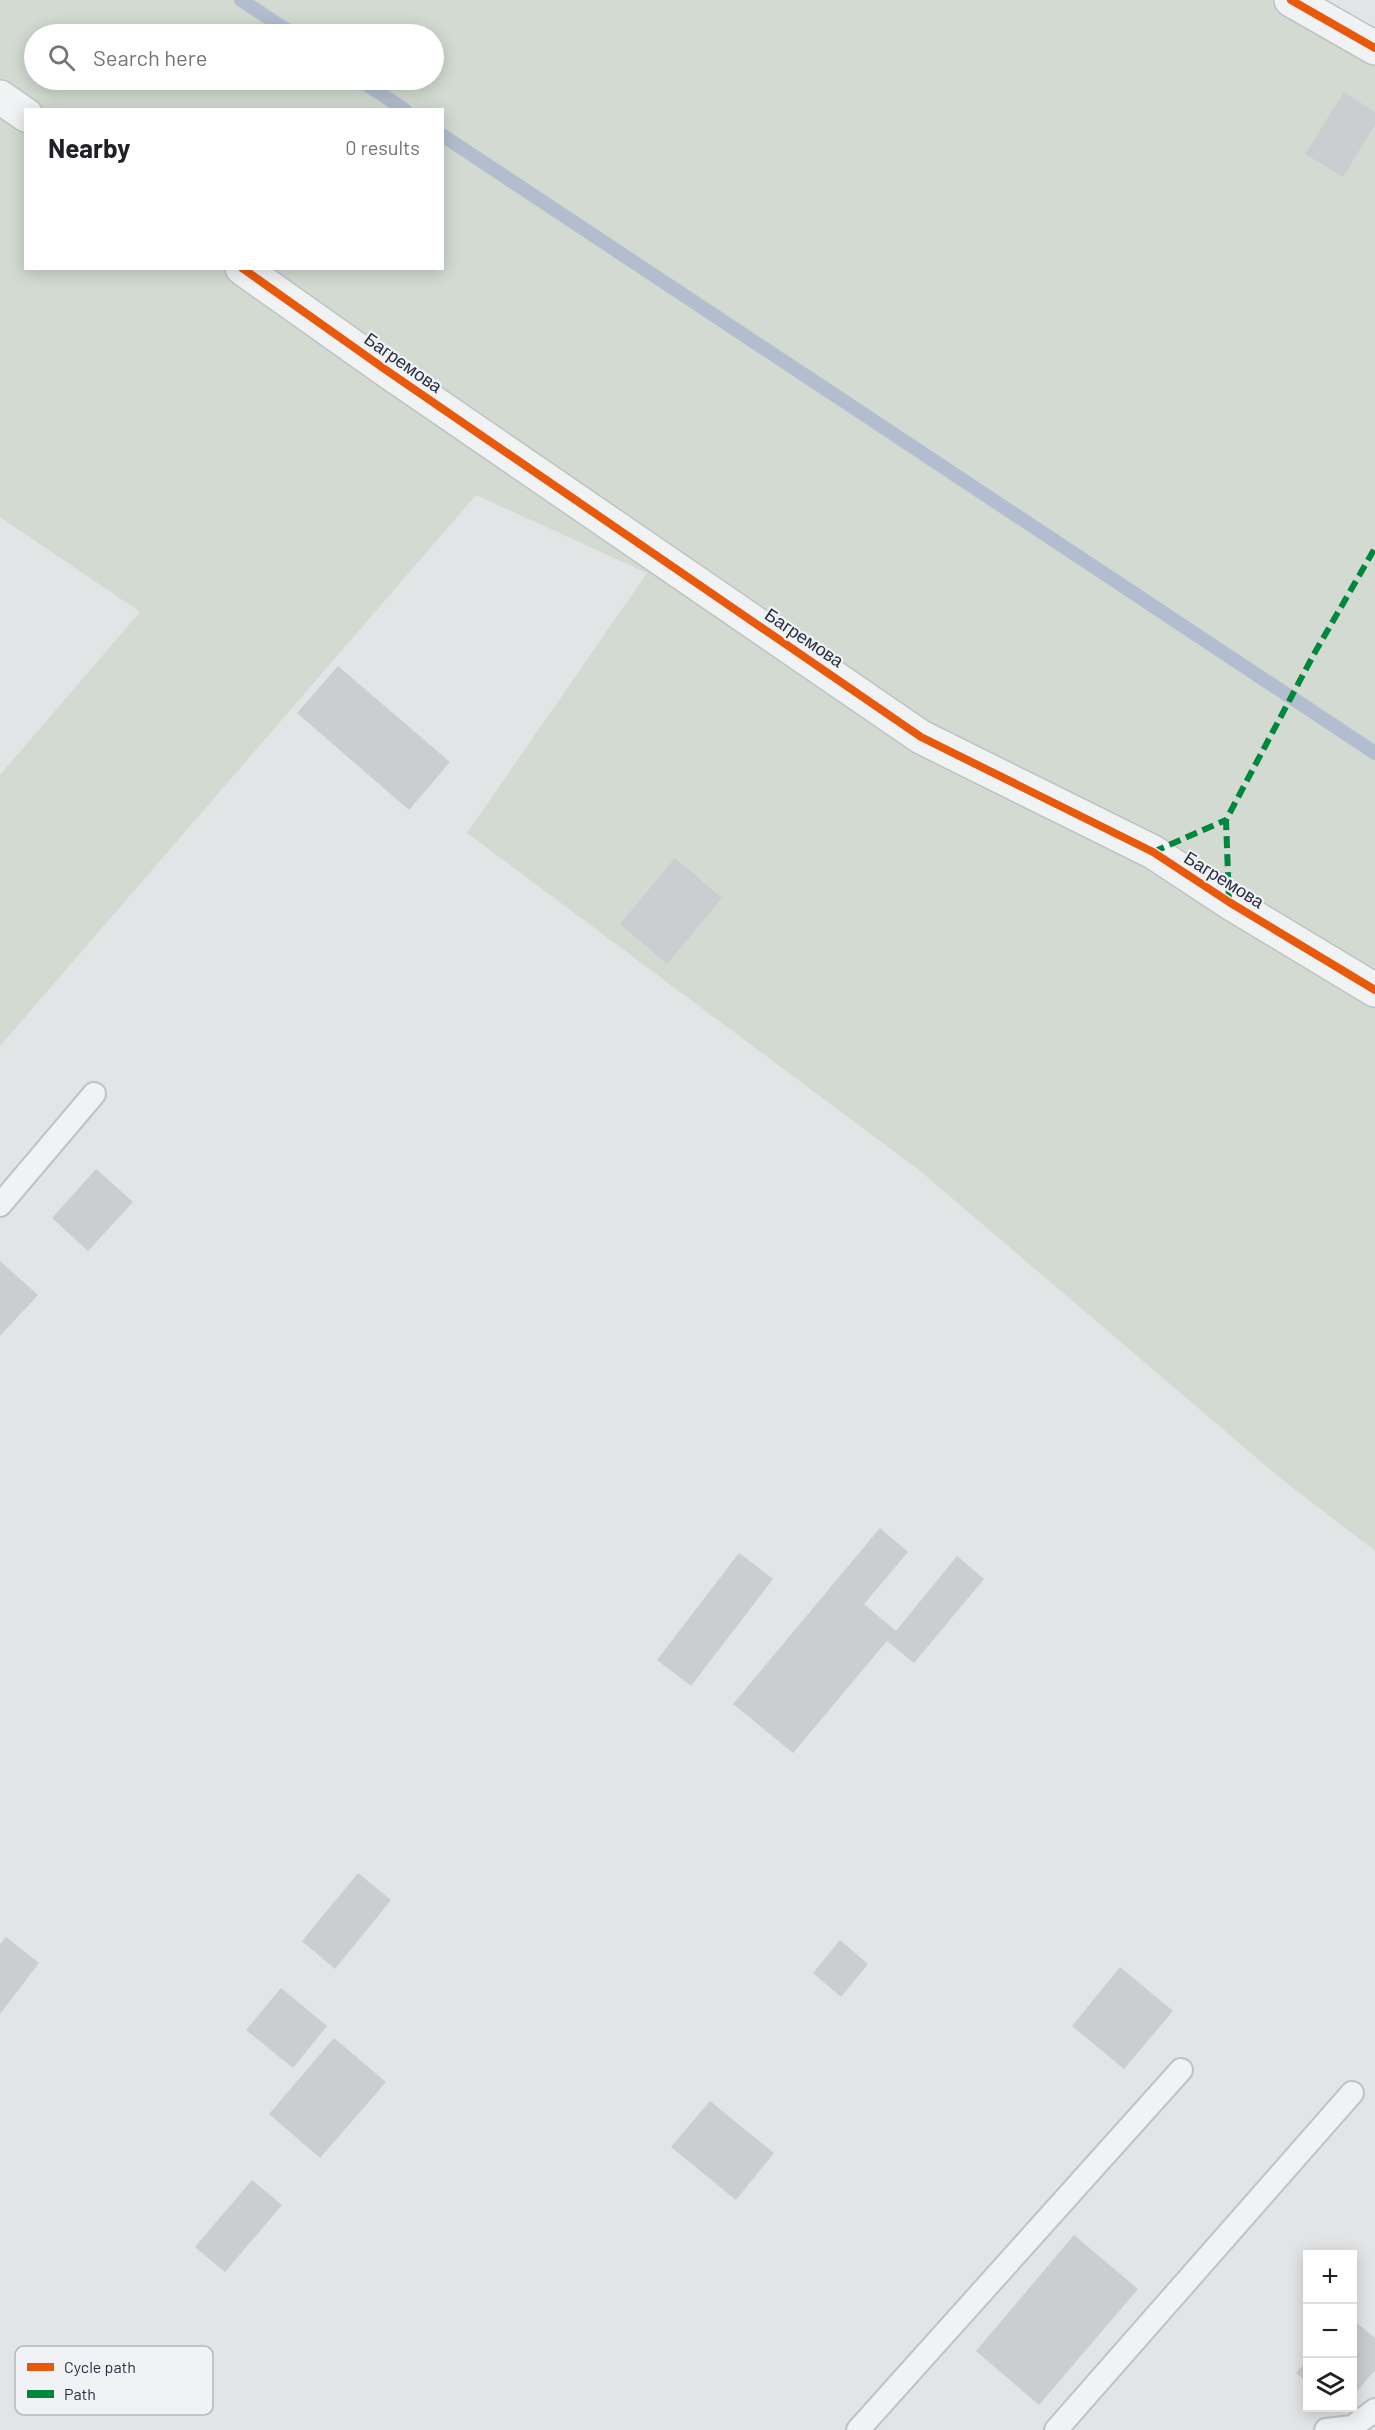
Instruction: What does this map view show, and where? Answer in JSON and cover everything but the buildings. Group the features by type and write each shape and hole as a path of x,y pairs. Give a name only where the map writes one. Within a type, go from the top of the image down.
{"street":[{"path":"1291,0 1375,48"},
{"path":"0,98 24,115"},
{"name":"Багремова","path":"245,270 386,370 921,737 1153,852 1228,902 1375,990"}],"lane":[{"path":"0,1205 94,1094"},
{"path":"858,2430 1181,2070"},
{"path":"1056,2430 1352,2093"},
{"path":"1326,2430 1352,2427 1375,2410"}],"shaded area":[{"path":"0,0 1299,0 1375,48 1375,1551 1279,1477 919,1170 467,833 647,573 476,495 0,1046 0,775 140,612 0,517"}],"waterway":[{"path":"241,0 278,24"},
{"path":"375,90 402,108"},
{"path":"444,136 1375,753"}],"marked path":[{"path":"1229,902 1226,820 1314,654 1375,548"},
{"path":"1153,852 1226,820"}],"cycle path":[{"path":"1291,0 1375,48"},
{"path":"245,270 386,370 921,737 1153,852 1229,902 1375,990"}]}
